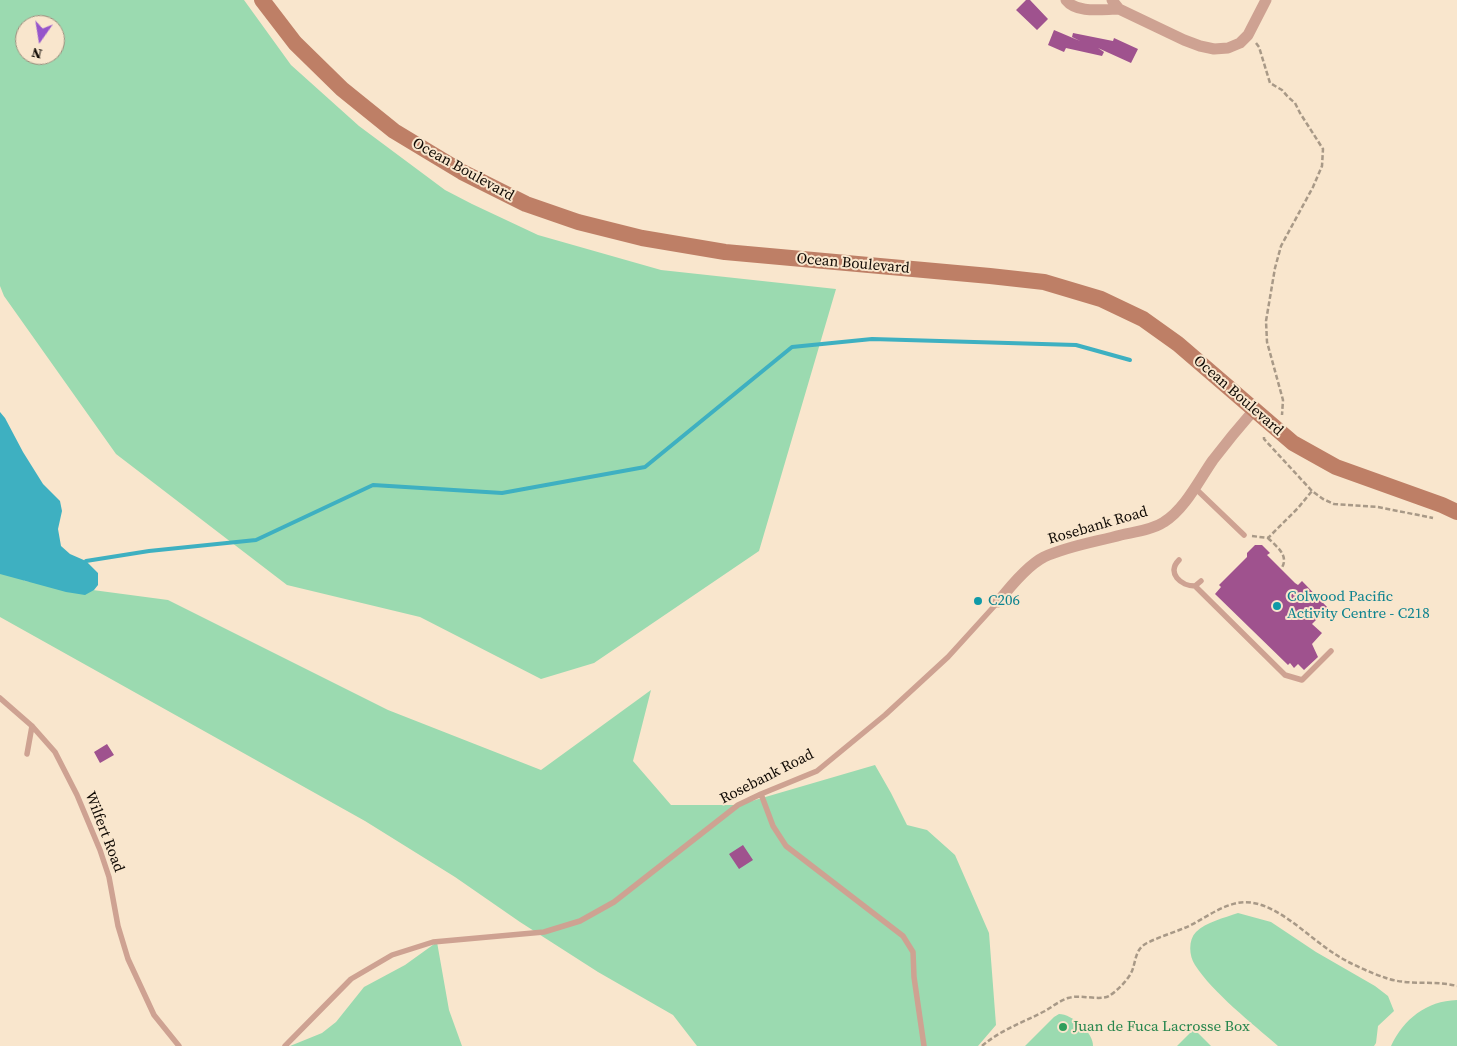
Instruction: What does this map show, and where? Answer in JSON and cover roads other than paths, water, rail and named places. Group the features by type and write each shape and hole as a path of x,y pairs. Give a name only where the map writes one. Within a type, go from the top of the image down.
{"street":[{"name":"Ocean Boulevard","path":"262,0 295,43 342,89 394,131 462,172 526,204 578,222 642,238 725,252 1044,282 1101,299 1142,319 1178,344 1293,443 1336,467 1442,505 1456,512"},
{"path":"1066,0 1081,9 1115,4 1184,40 1214,49 1228,48 1240,43 1248,35 1266,0"},
{"name":"Rosebank Road","path":"998,602 1019,578 1043,558 1080,545 1162,524 1172,516 1195,488 1214,459 1254,410"}],"lane":[{"path":"1195,488 1244,535"},
{"path":"1179,560 1175,564 1174,570 1180,582 1188,586 1195,586 1201,581"},
{"path":"1195,586 1285,675 1302,680 1331,651"},
{"name":"Rosebank Road","path":"285,1046 351,979 392,955 434,942 544,932 580,921 614,902 738,805 817,772 885,715 948,657 998,602"},
{"name":"Wilfert Road","path":"0,698 32,726 55,752 77,795 100,850 109,877 118,926 128,959 154,1015 180,1046"},
{"path":"27,754 32,726"},
{"path":"761,794 773,826 786,846 903,936 914,952 914,977 924,1046"}],"water":[{"path":"0,412 43,484 60,501 62,511 58,529 61,546 70,554 86,561 98,573 98,585 94,590 85,595 66,592 0,574"}],"waterway":[{"path":"86,561 149,551 256,540 373,485 502,493 645,467 792,347 872,339 1076,345 1130,360"}],"place":[{"name":"C206","path":"978,601"},
{"name":"Colwood Pacific Activity Centre - C218","path":"1277,606"},
{"name":"Juan de Fuca Lacrosse Box","path":"1063,1027"}]}
